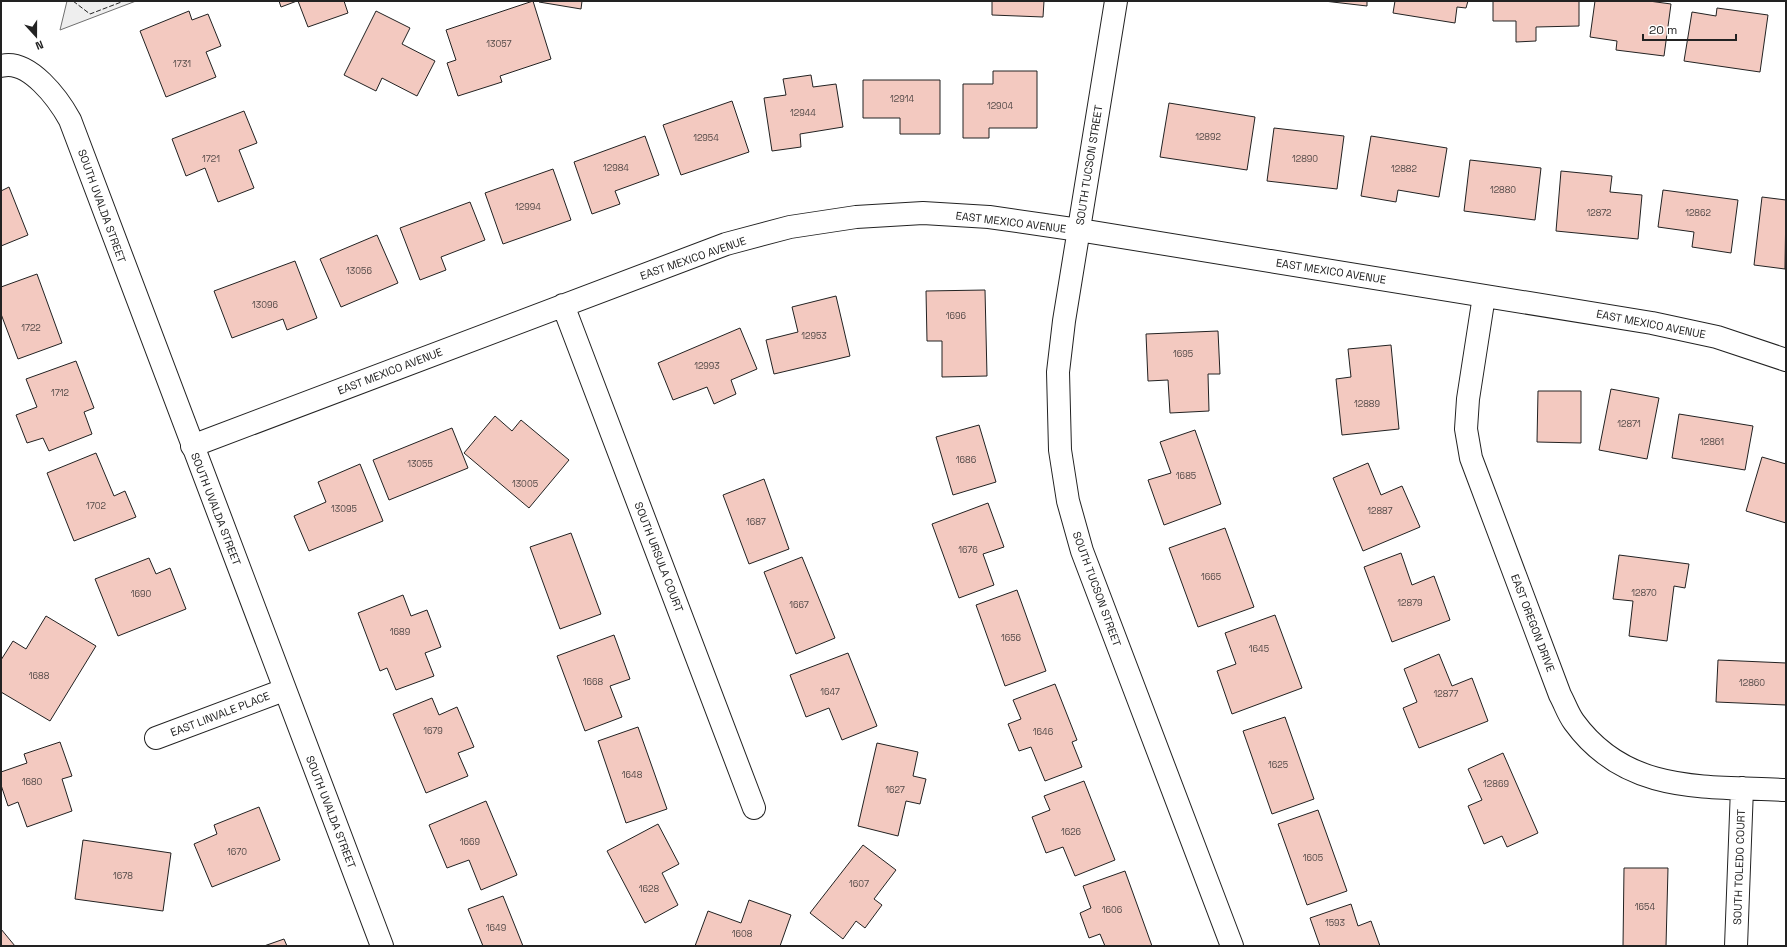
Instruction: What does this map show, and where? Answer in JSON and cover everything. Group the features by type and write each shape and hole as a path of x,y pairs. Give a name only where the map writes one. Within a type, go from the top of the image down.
{"street":[{"name":"SOUTH TUCSON STREET","path":"1116,1 1064,321 1058,372 1060,450 1068,501 1082,551 1232,946"},
{"name":"SOUTH UVALDA STREET","path":"1,66 22,69 39,79 61,104 70,120 284,690 382,946"},
{"name":"EAST MEXICO AVENUE","path":"192,446 726,244 790,227 856,217 923,213 990,217 1079,230 1659,324 1718,337 1786,360"},
{"name":"EAST OREGON DRIVE","path":"1484,296 1468,399 1466,429 1471,458 1560,695 1574,721 1592,744 1616,762 1642,776 1671,784 1786,790"},
{"name":"SOUTH URSULA COURT","path":"563,305 754,808"},
{"name":"EAST LINVALE PLACE","path":"156,738 284,690"},
{"name":"SOUTH TOLEDO COURT","path":"1736,946 1742,788"}],"shaded area":[{"path":"67,1 136,1 60,30"}],"building":[{"path":"279,1 297,1 281,7"},
{"path":"298,1 344,1 348,13 308,27"},
{"path":"533,1 551,59 500,76 502,82 458,96 447,63 456,60 446,30"},
{"path":"539,1 582,1 581,9"},
{"path":"992,1 1044,1 1043,17 992,15"},
{"path":"1324,1 1367,1 1367,6"},
{"path":"1395,1 1468,1 1466,8 1457,7 1455,23 1393,13"},
{"path":"1493,1 1579,1 1579,26 1536,27 1536,41 1516,42 1516,21 1493,21"},
{"path":"1595,1 1649,1 1671,4 1664,56 1616,50 1617,41 1590,37"},
{"path":"1717,8 1768,15 1760,72 1684,61 1692,12 1716,16"},
{"path":"189,11 192,20 208,14 221,46 206,52 216,77 166,97 140,31"},
{"path":"376,11 410,28 402,44 435,61 417,96 382,78 376,91 344,75"},
{"path":"993,71 1037,71 1037,128 989,128 989,138 963,138 963,84 993,84"},
{"path":"811,75 813,87 836,84 843,127 800,134 801,147 772,151 764,98 786,95 783,79"},
{"path":"863,80 940,80 940,134 900,134 900,118 863,118"},
{"path":"732,101 749,152 681,175 663,125"},
{"path":"1169,103 1255,117 1247,170 1160,157"},
{"path":"244,111 257,143 239,150 254,188 218,202 205,168 186,176 172,139"},
{"path":"1274,128 1344,136 1337,189 1267,181"},
{"path":"645,136 659,175 615,191 620,204 592,214 574,162"},
{"path":"1371,136 1447,148 1439,197 1398,190 1396,202 1361,196"},
{"path":"1470,160 1541,168 1535,220 1464,211"},
{"path":"553,169 571,220 503,244 485,193"},
{"path":"1561,171 1612,176 1610,192 1642,195 1638,239 1556,231"},
{"path":"9,187 28,235 1,246 1,191"},
{"path":"1663,190 1738,200 1731,253 1692,247 1694,232 1658,227"},
{"path":"1762,197 1786,200 1785,269 1754,265"},
{"path":"470,202 485,240 441,257 446,270 420,280 400,228"},
{"path":"377,235 398,283 341,307 320,259"},
{"path":"295,261 317,318 287,330 283,319 232,338 214,291"},
{"path":"37,274 62,343 18,359 1,314 1,287"},
{"path":"985,290 987,376 942,377 942,341 927,341 926,291"},
{"path":"836,296 850,356 774,374 766,340 798,332 792,307"},
{"path":"740,328 757,369 731,380 736,394 714,404 707,387 673,400 658,363"},
{"path":"1218,331 1220,374 1208,374 1209,411 1170,413 1168,380 1148,381 1146,334"},
{"path":"1391,345 1399,429 1342,435 1336,379 1351,377 1348,349"},
{"path":"76,361 94,408 84,412 92,434 49,451 43,438 27,443 16,415 37,407 26,379"},
{"path":"1611,389 1659,398 1647,459 1599,450"},
{"path":"1538,391 1581,391 1581,443 1537,442"},
{"path":"1679,414 1753,426 1745,470 1672,458"},
{"path":"495,416 512,431 521,420 569,460 529,508 464,453"},
{"path":"979,425 996,482 953,495 936,437"},
{"path":"452,428 468,468 389,500 373,460"},
{"path":"1195,430 1221,504 1164,525 1148,480 1171,473 1160,442"},
{"path":"96,453 114,496 125,491 136,517 74,541 47,473"},
{"path":"1762,457 1786,464 1786,523 1746,511"},
{"path":"1368,463 1381,495 1402,486 1420,527 1363,551 1333,478"},
{"path":"360,464 383,521 309,551 294,516 326,502 318,482"},
{"path":"764,479 789,549 749,564 723,495"},
{"path":"988,503 1004,547 983,554 994,585 959,598 932,524"},
{"path":"1225,528 1254,607 1198,627 1169,548"},
{"path":"571,533 601,614 560,629 530,547"},
{"path":"1401,553 1412,585 1434,576 1450,620 1392,642 1364,567"},
{"path":"1619,555 1689,564 1685,588 1674,586 1667,641 1629,636 1633,601 1613,599"},
{"path":"802,557 835,638 796,654 764,572"},
{"path":"149,558 156,574 170,568 186,609 118,636 95,579"},
{"path":"1017,590 1046,671 1005,686 976,605"},
{"path":"403,595 411,616 427,610 441,647 425,653 434,676 396,690 387,668 380,671 358,613"},
{"path":"1275,615 1302,688 1232,714 1217,671 1236,664 1225,633"},
{"path":"46,616 96,646 50,721 1,692 1,660 13,641 26,649"},
{"path":"614,635 630,679 610,686 622,717 585,731 557,656"},
{"path":"848,653 877,726 842,740 829,708 806,717 790,675"},
{"path":"1439,654 1452,686 1472,678 1488,721 1419,748 1403,708 1417,702 1404,669"},
{"path":"1718,660 1786,663 1786,705 1716,702"},
{"path":"1055,684 1077,740 1072,742 1082,767 1045,781 1031,747 1019,751 1008,724 1021,719 1013,700"},
{"path":"432,698 439,715 457,707 474,747 458,753 468,776 426,793 393,714"},
{"path":"1285,717 1314,799 1272,814 1243,731"},
{"path":"638,727 667,809 626,823 598,741"},
{"path":"60,742 72,776 62,779 72,811 27,827 18,802 8,806 1,785 1,772 27,763 24,754"},
{"path":"877,743 918,752 913,776 926,779 920,804 906,801 898,836 858,826"},
{"path":"1503,753 1538,833 1507,847 1502,836 1484,844 1468,806 1482,800 1468,769"},
{"path":"1084,781 1115,860 1075,876 1063,847 1046,853 1032,817 1050,810 1044,796"},
{"path":"486,801 517,875 481,890 469,860 447,868 429,825"},
{"path":"259,807 280,860 212,887 194,844 217,834 214,825"},
{"path":"1318,810 1347,891 1307,905 1278,824"},
{"path":"658,824 679,864 662,873 678,905 645,923 607,851"},
{"path":"83,840 171,853 163,911 75,899"},
{"path":"863,845 896,870 874,899 882,905 865,928 856,921 843,939 810,913"},
{"path":"1624,868 1668,868 1666,946 1623,946"},
{"path":"1125,871 1152,946 1105,946 1100,934 1089,938 1080,913 1091,908 1083,886"},
{"path":"503,896 523,946 483,946 468,909"},
{"path":"749,900 791,915 780,946 695,946 708,911 741,923"},
{"path":"1351,904 1358,926 1371,921 1380,946 1320,946 1310,918"},
{"path":"1,929 15,946 1,946"},
{"path":"284,939 287,946 264,946"}],"fence":[{"path":"73,1 90,14 124,1"}]}
